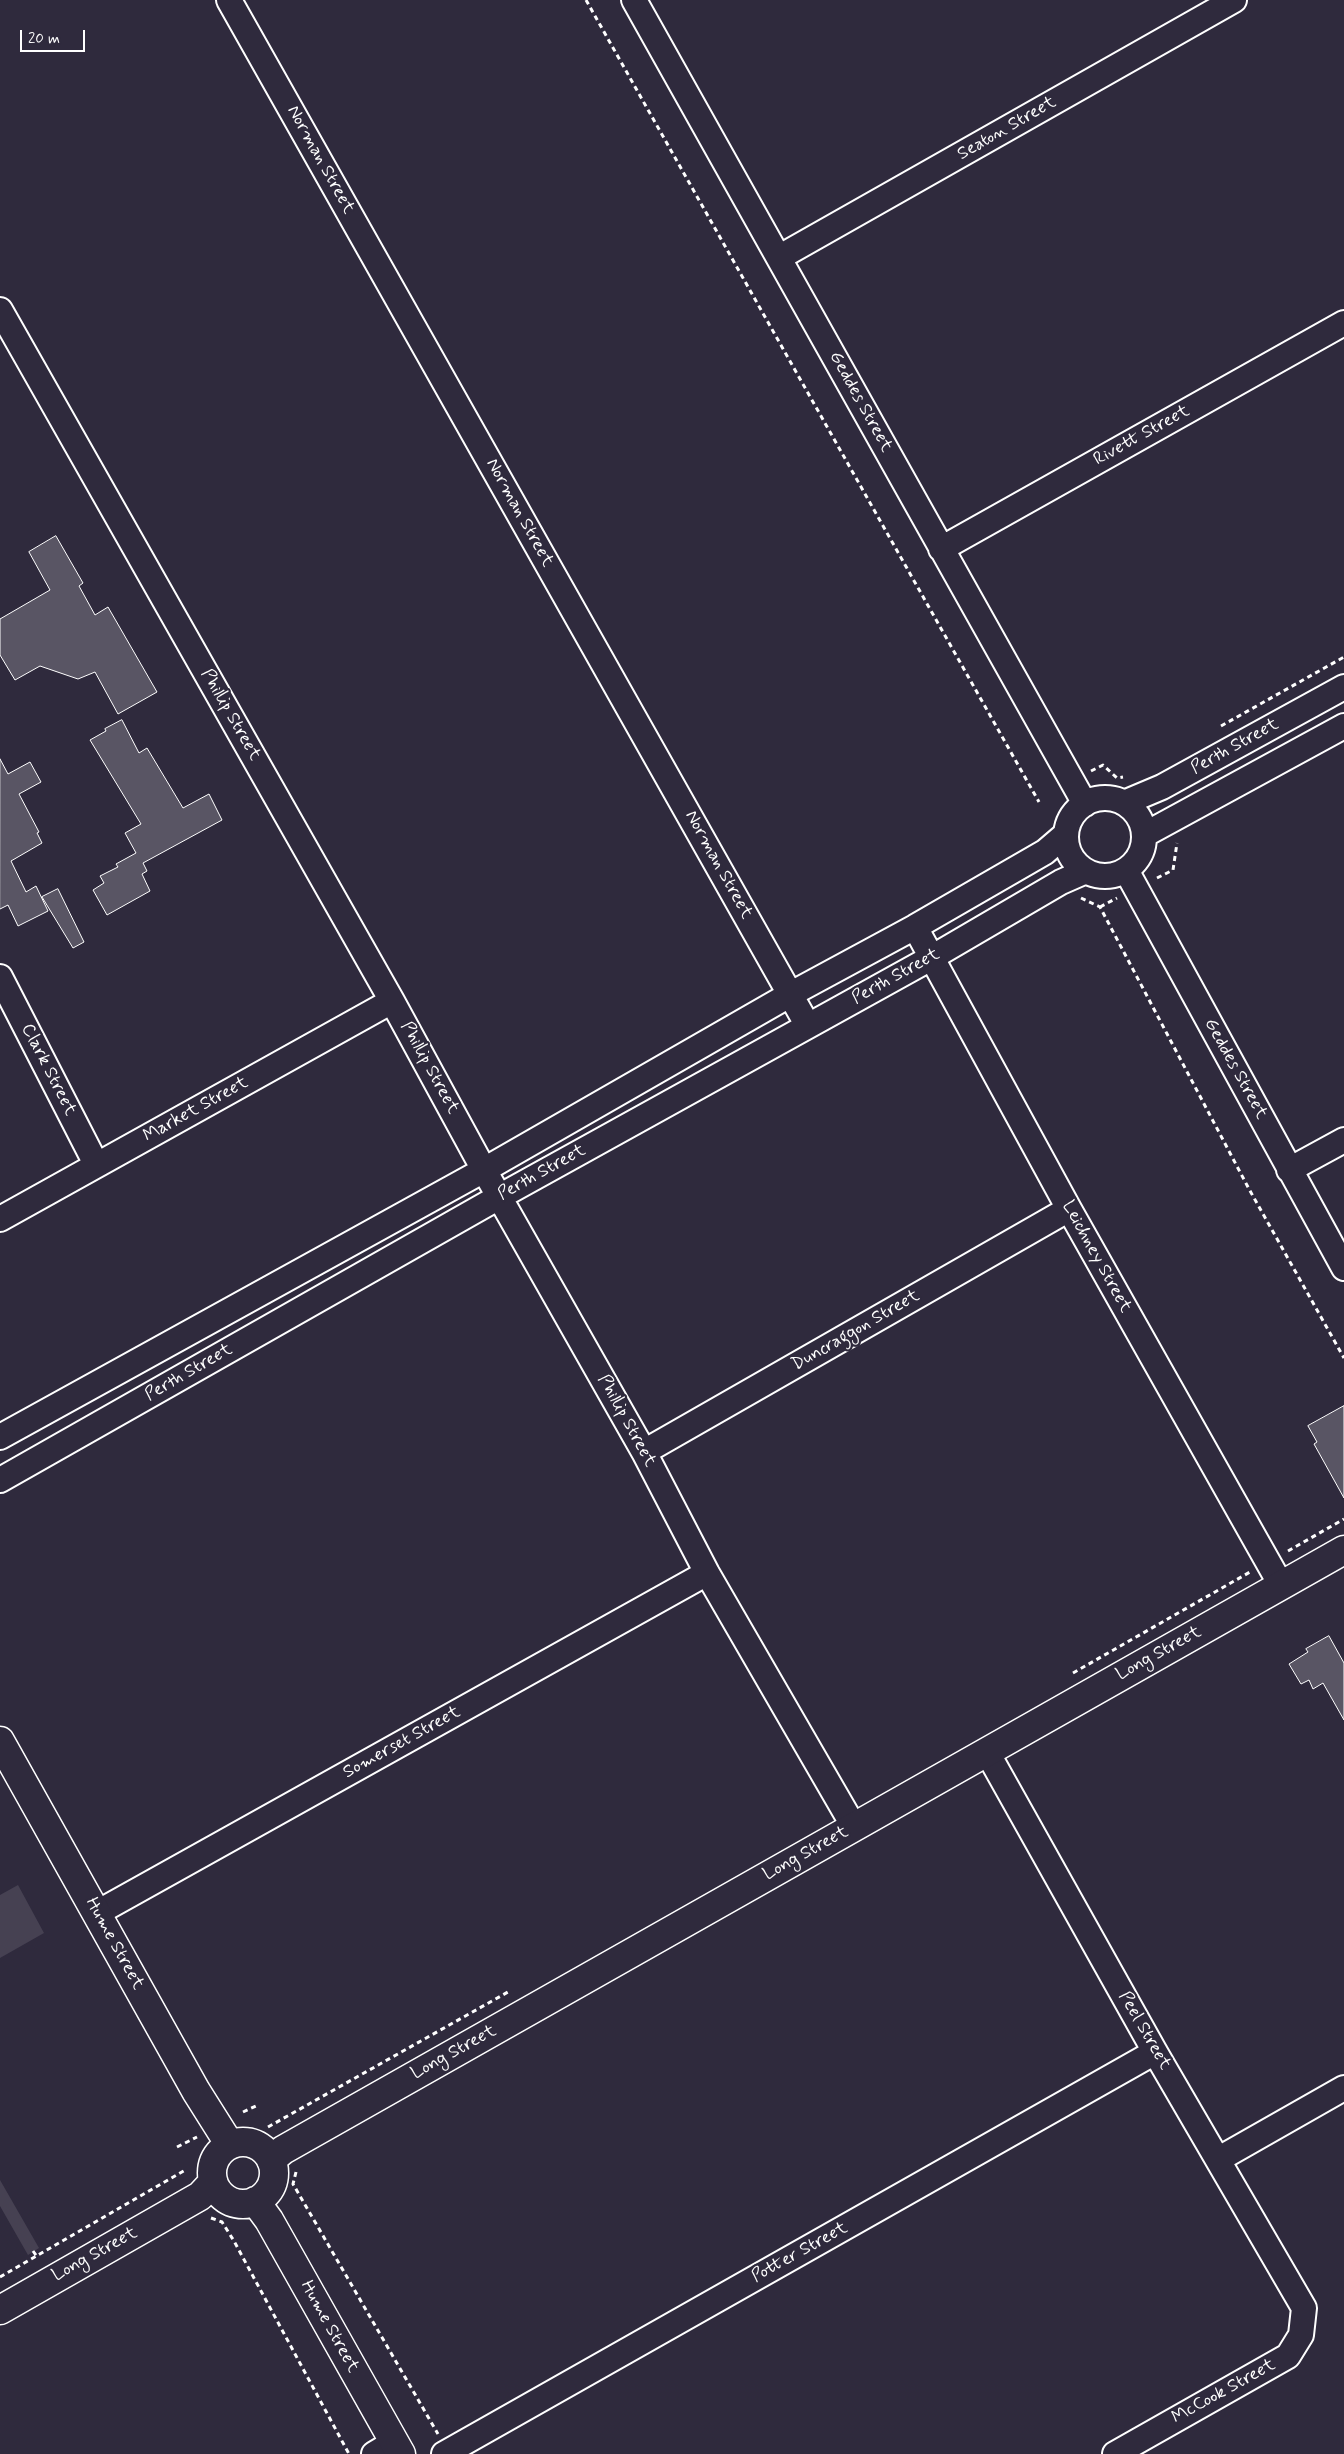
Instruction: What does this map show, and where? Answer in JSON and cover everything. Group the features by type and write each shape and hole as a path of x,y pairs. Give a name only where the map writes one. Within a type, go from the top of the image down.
{"street":[{"name":"Norman Street","path":"229,0 808,1026"},
{"name":"Geddes Street","path":"634,0 1086,804"},
{"name":"Seaton Street","path":"780,257 1234,0"},
{"name":"Phillip Street","path":"0,310 392,1002 484,1170 644,1452 707,1573 854,1827"},
{"name":"Rivett Street","path":"941,549 1344,323"},
{"name":"Perth Street","path":"1124,803 1162,787 1334,692"},
{"path":"1334,692 1343,726"},
{"name":"Perth Street","path":"1144,835 1343,726"},
{"path":"1104,798 1124,803 1140,820 1144,835 1142,851 1126,870 1104,876 1086,871 1075,862 1070,854 1066,834 1072,817 1086,804 1104,798"},
{"name":"Perth Street","path":"0,1437 484,1170 791,994 915,927 1045,852 1066,834"},
{"name":"Geddes Street","path":"1126,870 1344,1268"},
{"name":"Perth Street","path":"0,1480 499,1196 931,958 1061,882 1086,871"},
{"name":"Leichney Street","path":"915,927 1069,1209 1281,1585"},
{"name":"Clark Street","path":"0,977 96,1164"},
{"name":"Market Street","path":"0,1219 96,1164 392,1002"},
{"path":"1290,1170 1344,1140"},
{"name":"Duncraggon Street","path":"644,1452 1069,1209"},
{"name":"Long Street","path":"282,2163 283,2150 1344,1550"},
{"name":"Somerset Street","path":"97,1913 707,1573"},
{"name":"Hume Street","path":"0,1741 196,2091 230,2145"},
{"name":"Peel Street","path":"987,1752 1155,2052 1219,2158 1304,2308"},
{"name":"Potter Street","path":"446,2453 1155,2052"},
{"path":"1219,2158 1344,2088"},
{"path":"248,2143 282,2163 273,2170 270,2188 256,2201 234,2203 225,2199 213,2182 213,2164 222,2150 230,2145 248,2143"},
{"name":"Long Street","path":"0,2310 200,2196 213,2182"},
{"name":"Hume Street","path":"256,2201 269,2220 390,2450"},
{"name":"McCook Street","path":"1114,2454 1288,2356 1301,2335 1304,2308"}],"path":[{"path":"586,0 1039,802"},
{"path":"1218,728 1344,657"},
{"path":"1072,781 1103,765 1117,778 1126,776"},
{"path":"1061,882 1070,893 1100,907 1249,1189 1344,1358"},
{"path":"1268,1562 1344,1519"},
{"path":"243,2112 256,2106"},
{"path":"177,2147 197,2137"},
{"path":"282,2163 297,2171 293,2184 446,2453"},
{"path":"0,2277 186,2169"},
{"path":"208,2212 212,2219 222,2222 234,2241 349,2454"}],"shaded area":[{"path":"18,1885 44,1933 0,1958 0,1895"},
{"path":"0,2180 39,2248 28,2255 0,2206"}],"building":[{"path":"56,536 83,583 79,586 95,615 108,607 157,692 118,714 95,672 78,679 40,666 15,680 0,655 0,619 50,590 29,552"},
{"path":"122,720 139,753 147,748 183,808 209,794 222,820 143,863 147,871 142,874 150,891 107,915 93,890 104,883 100,876 118,867 116,864 136,853 125,833 141,824 90,740"},
{"path":"0,759 8,774 30,762 41,782 19,794 39,832 37,833 42,843 11,861 26,892 36,886 48,911 18,926 8,905 0,909"},
{"path":"58,889 84,942 73,948 42,897"},
{"path":"1344,1406 1344,1498 1314,1444 1317,1442 1308,1426"},
{"path":"1329,1636 1344,1663 1344,1720 1323,1683 1313,1689 1309,1680 1301,1684 1289,1664 1308,1652 1306,1649"}]}
